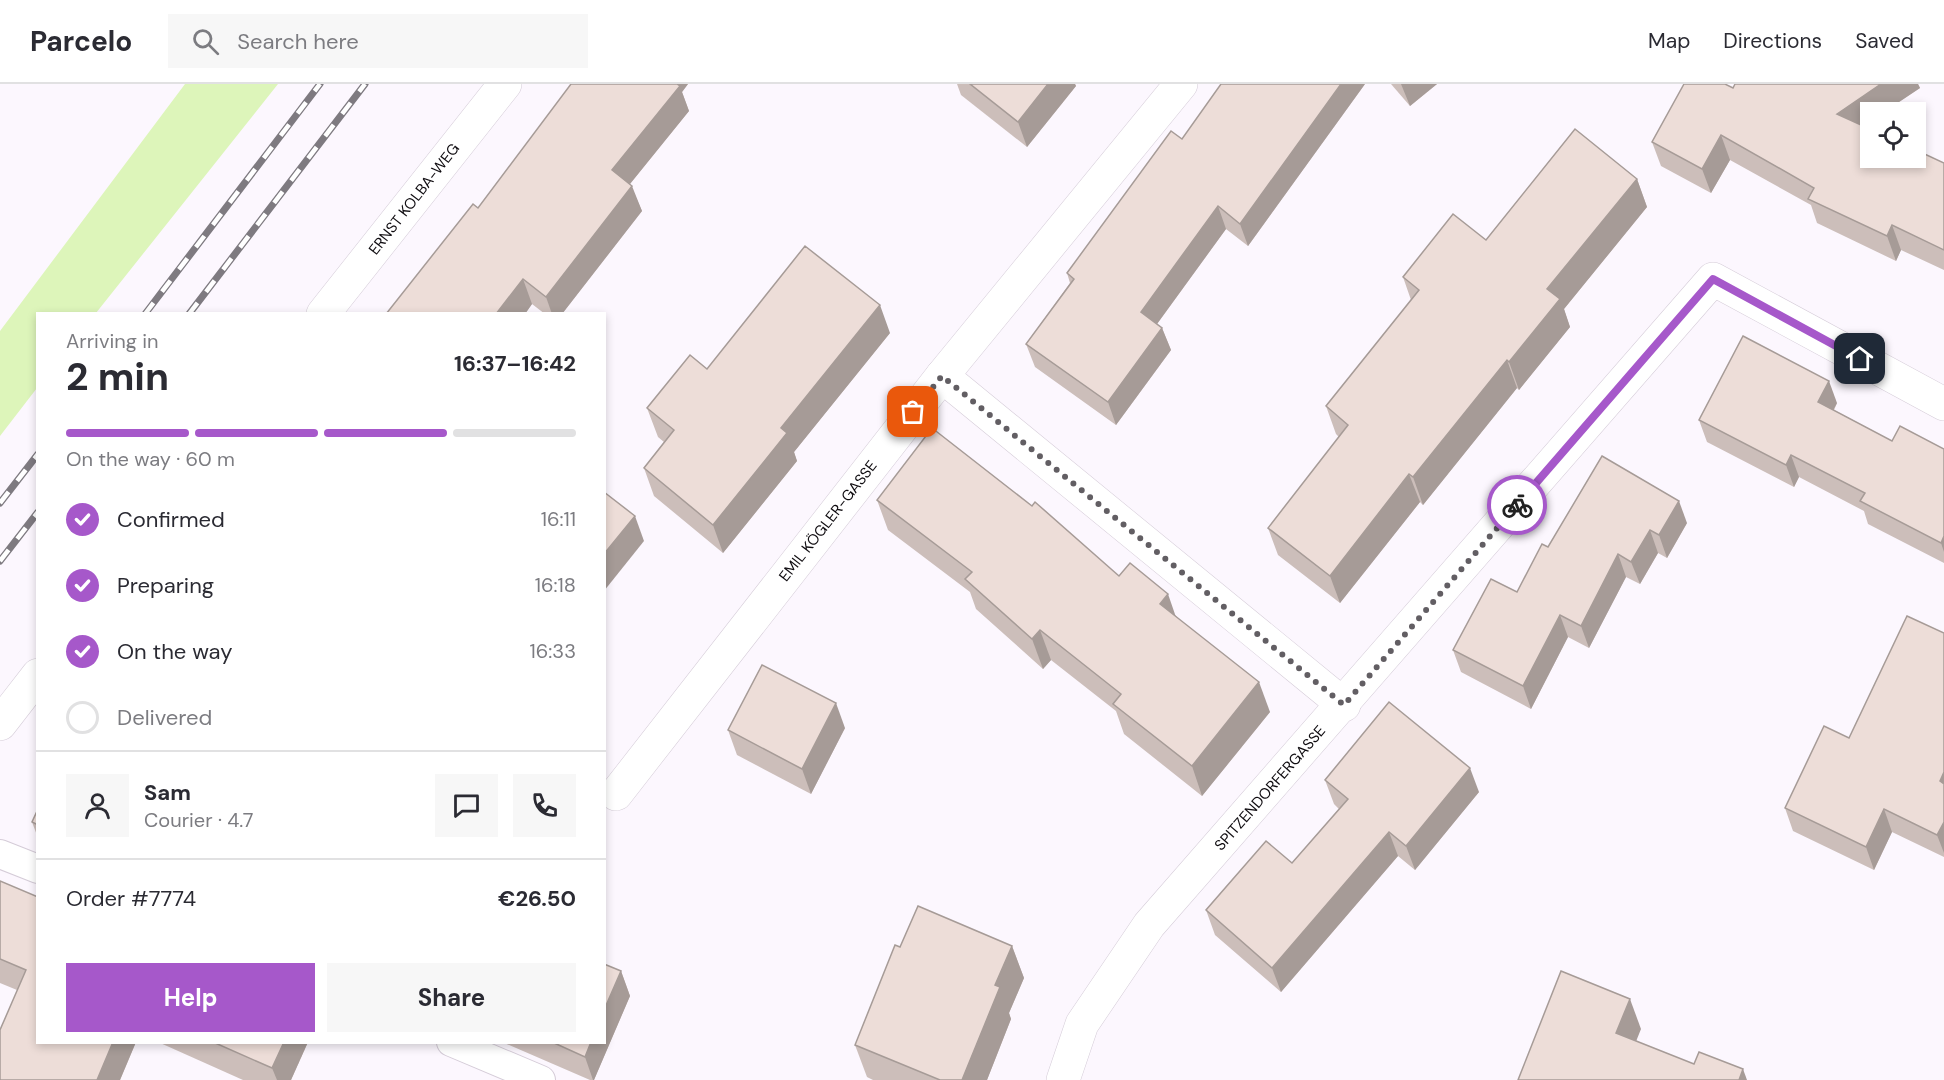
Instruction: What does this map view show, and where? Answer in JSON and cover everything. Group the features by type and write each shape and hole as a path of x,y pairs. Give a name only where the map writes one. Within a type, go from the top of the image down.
{"street":[{"name":"ERNST KOLBA-WEG","path":"325,312 505,84"},
{"name":"EMIL KÖGLER-GASSE","path":"616,794 942,376 1181,84"},
{"name":"SPITZENDORFERGASSE","path":"1064,1080 1082,1024 1149,925 1344,705 1713,279 1944,404"},
{"path":"942,376 1344,705"},
{"path":"0,724 36,678"}],"lane":[{"path":"0,854 36,868"},
{"path":"456,1044 541,1080"}],"green space":[{"path":"185,84 278,84 97,312 36,312 36,389 0,436 0,331"}],"building":[{"path":"571,84 677,84 680,86 612,170 632,186 546,297 523,279 498,312 388,312 473,204 478,208"},
{"path":"970,84 1048,84 1018,122"},
{"path":"1221,84 1341,84 1240,224 1218,206 1141,312 1162,328 1108,402 1026,344 1074,279 1067,273 1171,131 1182,139"},
{"path":"1684,84 1725,84 1733,88 1735,84 1881,84 1837,114 1860,124 1860,168 1926,168 1926,155 1944,163 1944,250 1892,225 1887,236 1808,199 1814,188 1721,135 1702,169 1652,142"},
{"path":"1575,129 1637,179 1547,289 1560,299 1509,362 1507,360 1413,477 1409,474 1330,576 1268,528 1348,425 1326,406 1419,290 1403,277 1453,214 1486,240"},
{"path":"805,246 880,305 781,428 787,433 713,525 644,468 674,430 647,408 690,355 707,369"},
{"path":"1743,336 1829,381 1818,402 1892,441 1900,426 1944,449 1944,536 1941,543 1860,501 1865,493 1791,455 1786,465 1699,420"},
{"path":"932,428 1032,506 1035,502 1119,576 1130,563 1168,594 1160,604 1259,682 1192,766 1113,704 1121,694 1040,630 1032,639 965,579 972,572 877,500"},
{"path":"1602,456 1679,501 1659,535 1650,530 1631,562 1618,554 1581,626 1560,615 1523,686 1453,650 1491,579 1517,592 1542,544 1548,547"},
{"path":"606,494 635,516 606,552"},
{"path":"1907,616 1944,633 1944,772 1940,781 1944,784 1944,822 1937,835 1884,809 1866,847 1785,808 1824,726 1849,738"},
{"path":"762,665 836,703 802,769 728,730"},
{"path":"1389,702 1470,768 1406,846 1389,832 1272,968 1206,910 1266,841 1292,863 1348,799 1325,780"},
{"path":"0,881 36,896 36,1044 112,1044 97,1080 0,1080 0,1030 26,970 0,959"},
{"path":"918,906 1012,946 995,985 1000,987 962,1080 940,1080 855,1045 895,945 900,947"},
{"path":"606,965 621,971 606,1005"},
{"path":"1561,971 1630,999 1616,1033 1694,1064 1699,1052 1743,1069 1739,1080 1518,1080"},
{"path":"218,1044 283,1044 272,1068"},
{"path":"556,1044 590,1044 585,1057"}],"railway":[{"path":"147,312 320,84"},
{"path":"191,312 365,84"},
{"path":"0,503 36,457"},
{"path":"0,561 36,515"}],"way so far":[{"path":"913,412 942,376 1344,705 1517,505"}],"route":[{"path":"1517,505 1713,279 1860,359"}]}
